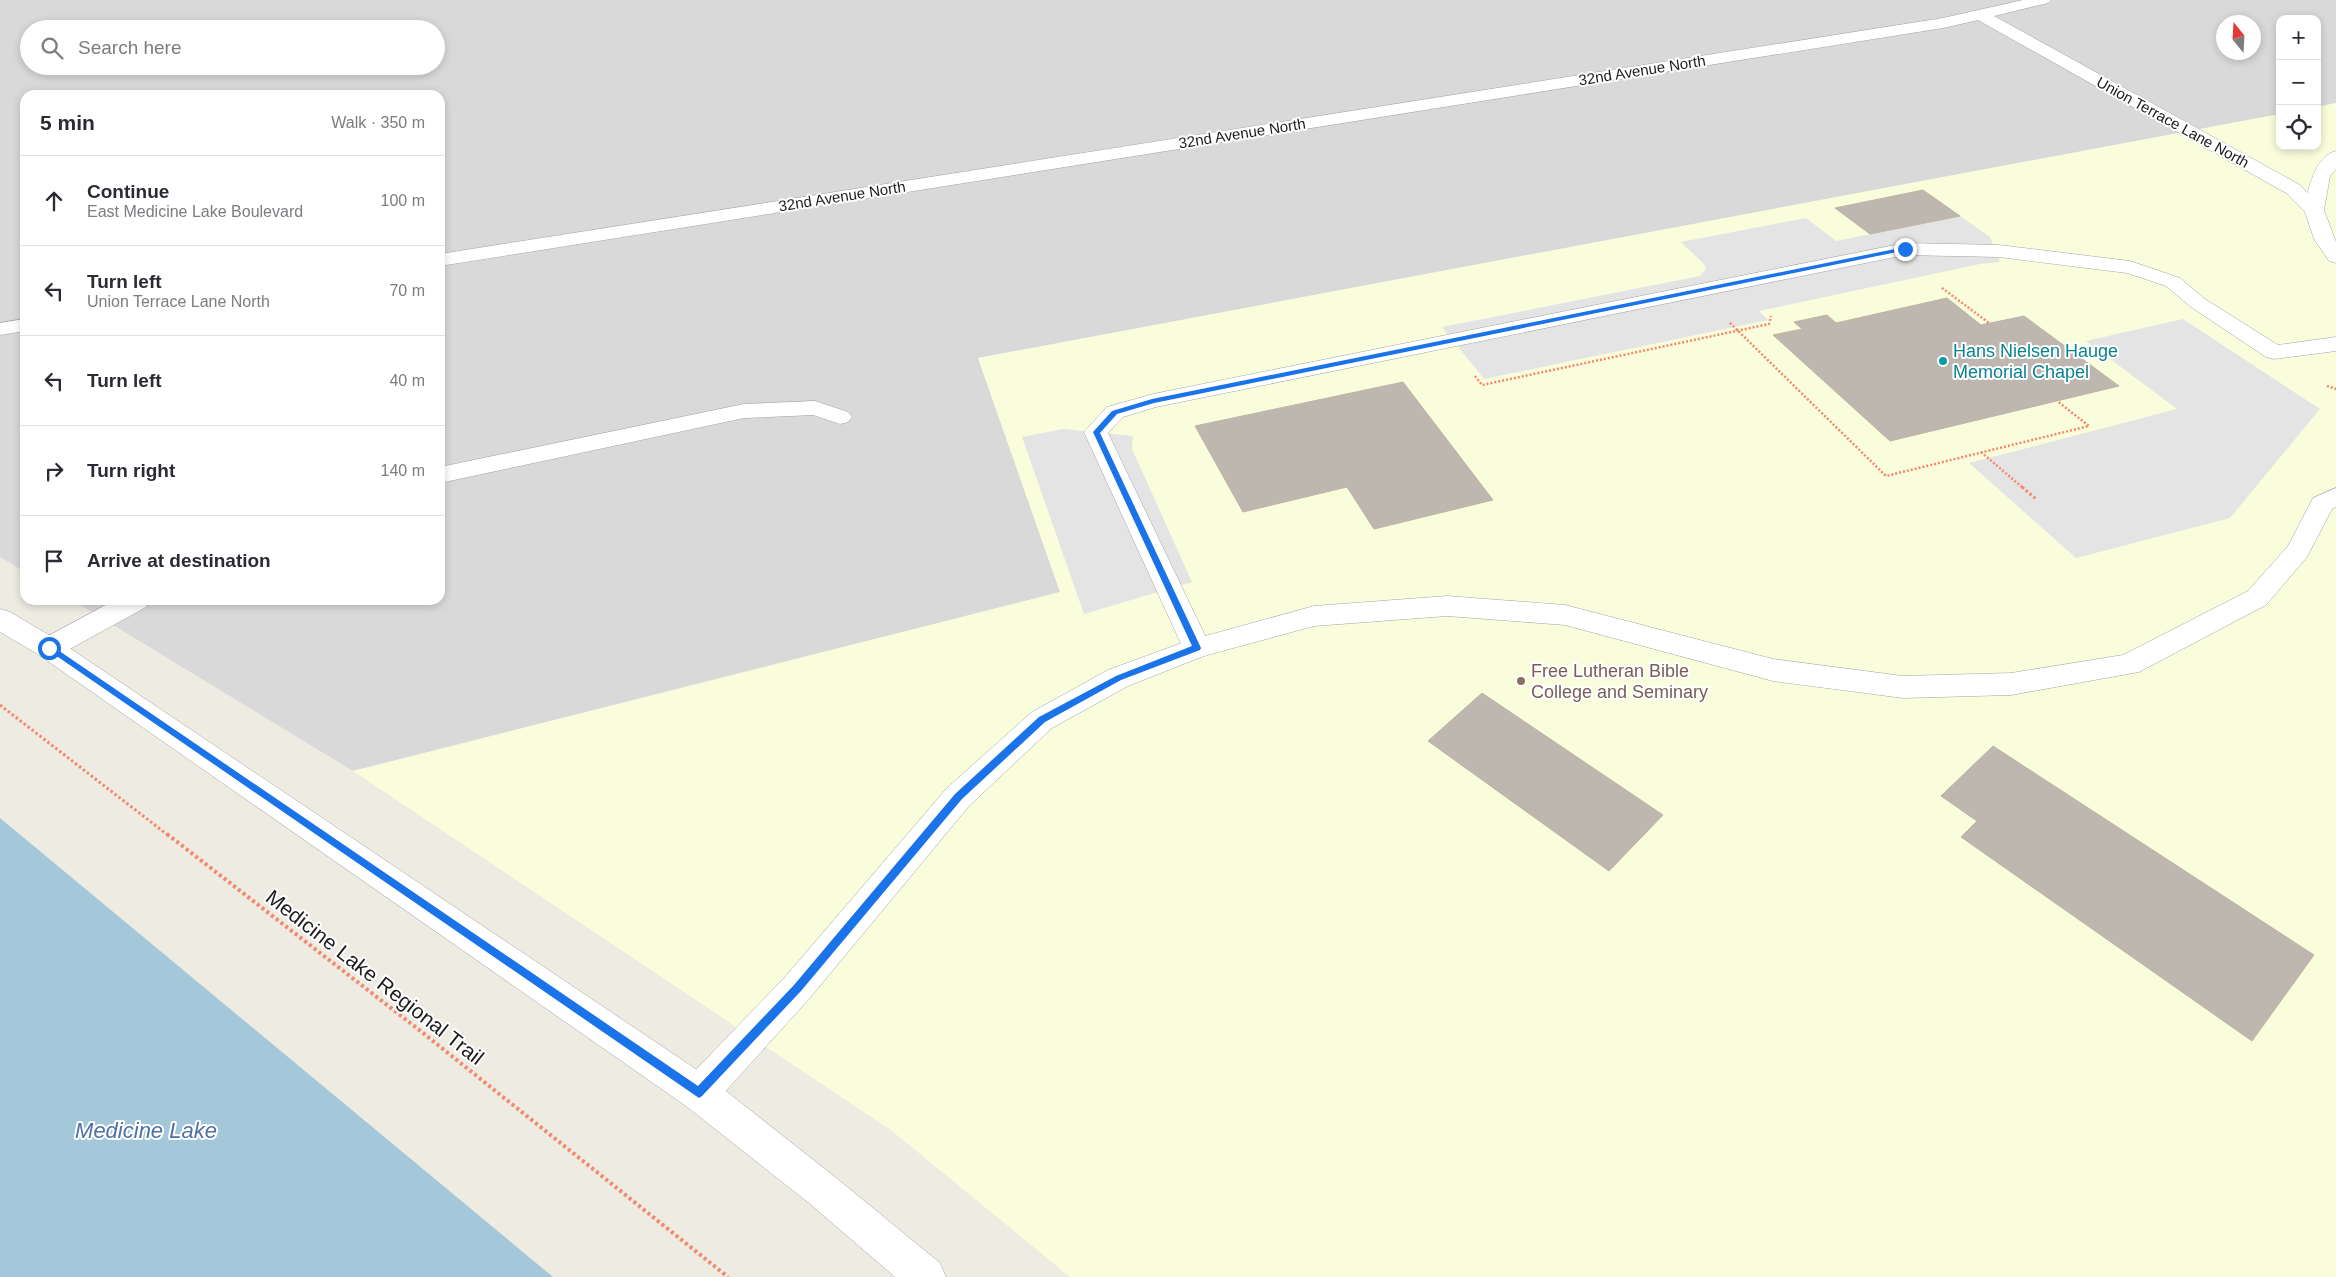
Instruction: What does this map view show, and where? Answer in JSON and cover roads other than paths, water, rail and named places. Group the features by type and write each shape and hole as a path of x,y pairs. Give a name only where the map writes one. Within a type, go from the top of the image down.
{"street":[{"name":"32nd Avenue North","path":"445,259 1904,29 1981,15 2043,0"},
{"name":"Union Terrace Lane North","path":"1981,15 2293,188 2314,210 2330,240 2336,257"},
{"path":"2314,210 2320,176 2336,156"},
{"path":"1197,648 1096,432 1115,412 1152,401 1905,249 1999,251 2130,267 2173,282 2198,303 2274,352 2336,344"},
{"path":"0,329 20,326"},
{"path":"445,474 744,411 815,408 840,417"},
{"path":"699,1093 797,988 958,797 1042,720 1118,678 1197,648 1314,616 1448,606 1565,615 1783,671 1903,687 2011,684 2129,665 2257,598 2298,550 2322,504 2336,496"},
{"path":"49,648 128,605"},
{"path":"0,619 49,648 699,1093 822,1190 926,1277"}],"water":[{"name":"Medicine Lake","path":"0,818 553,1277 0,1277"}],"place":[{"name":"Hans Nielsen Hauge Memorial Chapel","path":"1943,361"},
{"name":"Free Lutheran Bible College and Seminary","path":"1521,681"}]}
